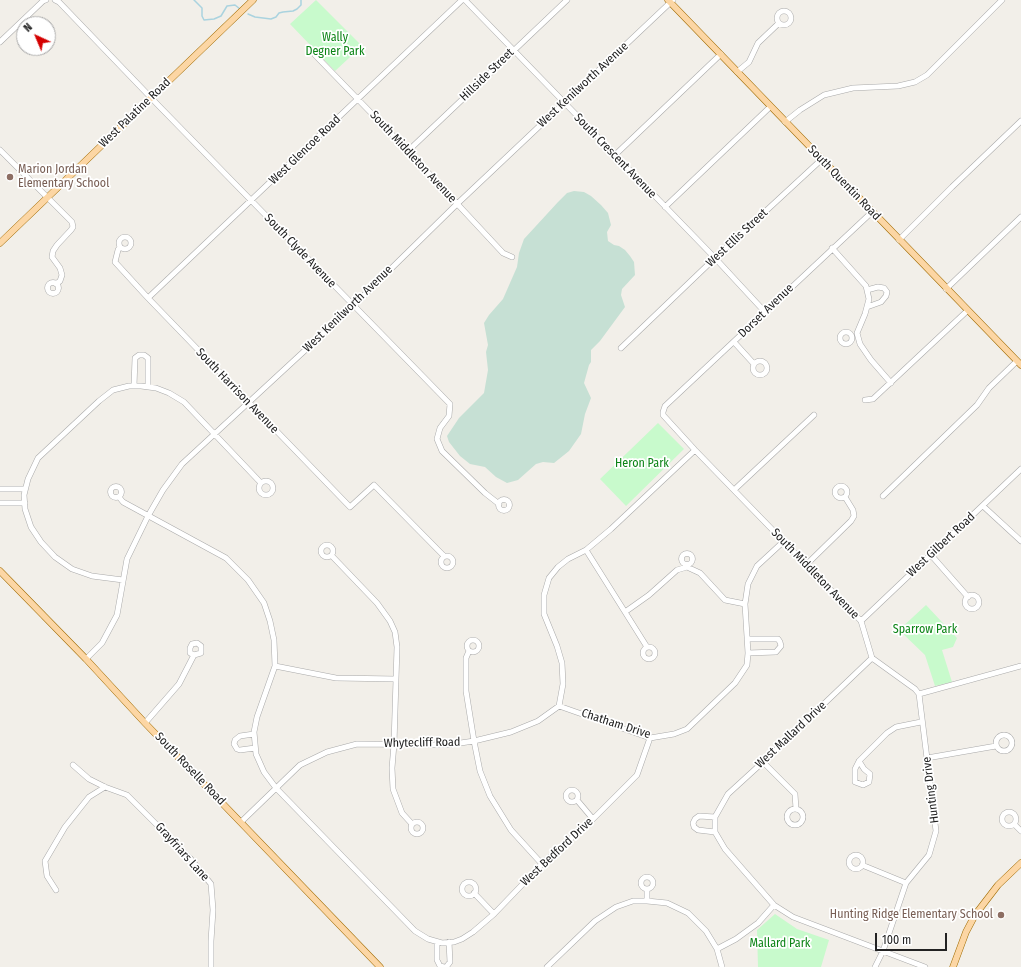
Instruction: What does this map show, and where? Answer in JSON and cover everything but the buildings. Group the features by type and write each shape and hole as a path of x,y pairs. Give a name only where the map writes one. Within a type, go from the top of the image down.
{"main road":[{"name":"West Palatine Road","path":"0,242 253,0"},
{"name":"South Quentin Road","path":"670,1 821,160 1019,363"},
{"name":"South Roselle Road","path":"0,571 380,967"},
{"path":"953,967 966,932 975,915 998,885 1021,863"}],"street":[{"path":"0,42 45,0"},
{"name":"South Clyde Avenue","path":"55,0 59,2 353,306 450,404 449,416 440,428 437,439 442,451 498,504"},
{"name":"South Crescent Avenue","path":"463,0 514,50 715,258 765,312"},
{"name":"West Glencoe Road","path":"148,298 463,0"},
{"name":"Hillside Street","path":"408,151 567,0"},
{"path":"785,122 800,110 824,95 853,88 898,86 915,82 928,75 1002,0"},
{"name":"West Kenilworth Avenue","path":"86,659 102,643 117,615 128,559 148,516 163,490 182,464 353,306 457,204 670,1"},
{"path":"737,72 749,62 758,43 779,23"},
{"path":"614,155 721,54"},
{"name":"South Middleton Avenue","path":"315,55 457,204 504,252 512,257"},
{"path":"665,207 770,107"},
{"path":"899,240 1021,121"},
{"path":"0,150 72,222 73,227 53,251 52,257 60,268 62,275 60,281 56,284"},
{"name":"West Ellis Street","path":"621,348 821,160"},
{"name":"Dorset Avenue","path":"663,412 665,406 872,212"},
{"path":"946,289 1021,217"},
{"name":"South Harrison Avenue","path":"120,247 115,262 350,507 374,485 444,556"},
{"path":"832,248 859,277 868,290 869,299 858,337 860,344 871,360 892,382"},
{"path":"867,306 881,302 886,296 887,292 884,288 878,287 868,290"},
{"path":"865,400 873,399 967,311"},
{"path":"852,338 858,337"},
{"path":"734,342 754,364"},
{"path":"134,386 135,358 144,354 148,358 148,387"},
{"path":"883,496 977,405 989,388 1019,363"},
{"path":"123,580 92,576 72,570 55,557 41,542 31,527 25,509 25,489 38,458 99,401 113,390 134,386 156,388 169,393 184,402 261,483"},
{"name":"South Middleton Avenue","path":"663,412 665,418 695,450 861,621 872,658"},
{"path":"734,490 814,415"},
{"path":"559,706 564,684 562,663 544,614 544,595 549,578 558,567 568,559 586,550 612,529 695,450"},
{"name":"West Gilbert Road","path":"861,621 1021,469"},
{"path":"0,489 25,489"},
{"path":"119,497 123,502 226,558 248,580 264,603 270,620 274,640 275,666 257,717 254,734 255,748 259,764 276,788 415,931 428,939 439,943 436,960 440,966 447,966 450,962 449,942"},
{"path":"806,565 852,521 854,510 845,497"},
{"path":"0,503 25,503"},
{"path":"983,506 1021,541"},
{"name":"Chatham Drive","path":"559,706 650,738 674,734 687,728 735,683 747,665 748,652 745,604 748,584 757,566 783,542"},
{"path":"586,550 647,648"},
{"path":"930,555 968,597"},
{"path":"332,556 377,603 390,621 395,632 397,647 392,768 393,789 402,813 412,824"},
{"path":"625,612 649,595 677,570 687,566 700,573 725,600 745,604"},
{"path":"747,639 778,640 781,646 776,652 748,652"},
{"path":"469,651 466,658 466,691 480,771 490,796 511,830 542,864"},
{"path":"145,723 179,684 194,655"},
{"path":"872,658 915,689 919,694 1021,666"},
{"name":"West Mallard Drive","path":"715,832 715,817 728,794 872,658"},
{"path":"275,666 336,678 396,679"},
{"name":"Hunting Drive","path":"875,967 883,951 906,883 929,855 936,831 921,722 919,694"},
{"name":"Whytecliff Road","path":"241,822 300,765 327,752 357,744 447,744 474,741 512,732 538,721 559,706"},
{"path":"860,761 896,727 921,722"},
{"path":"254,734 240,736 235,740 234,744 237,749 240,750 255,748"},
{"name":"West Bedford Drive","path":"439,943 454,942 468,936 494,914 542,864 593,818 637,775 650,738"},
{"path":"927,758 996,746"},
{"path":"763,762 795,794 796,809"},
{"name":"Grayfriars Lane","path":"73,765 89,779 127,795 190,858 211,884 213,910 211,967"},
{"path":"56,890 47,876 45,860 65,827 89,797 105,787"},
{"path":"577,800 593,818"},
{"path":"715,817 699,816 693,823 694,827 698,830 715,832 725,848 774,905 793,917 925,967"},
{"path":"1014,824 1021,831"},
{"path":"862,865 906,883"},
{"path":"646,889 647,901"},
{"path":"474,893 494,914"},
{"path":"547,967 595,920 616,907 633,901 667,903 688,913 706,931 718,949 722,967"},
{"path":"718,949 736,940 758,923 774,905"}],"green space":[{"name":"Wally Degner Park","path":"316,0 362,46 335,71 290,24"},
{"path":"574,191 584,192 591,196 608,213 611,225 607,232 608,241 625,250 630,256 634,262 635,275 622,289 621,295 625,307 600,341 591,350 591,362 584,383 591,398 585,414 581,434 569,451 554,463 543,462 536,464 518,480 507,483 496,477 485,467 470,464 460,456 449,442 447,436 459,418 484,393 488,370 486,352 488,345 484,323 503,299 517,267 519,253 524,239 567,193"},
{"name":"Heron Park","path":"658,423 684,449 626,506 600,479"},
{"name":"Sparrow Park","path":"926,605 957,638 953,647 942,650 952,682 935,686 925,655 899,630"},
{"name":"Mallard Park","path":"775,914 797,929 829,940 821,967 758,967 757,930"}],"waterway":[{"path":"194,0 202,8 202,16 204,20 214,19 221,16 227,6 235,5 240,9"},
{"path":"248,14 255,17 271,19 276,17 279,13 297,9 301,5 301,0"}],"place":[{"name":"Marion Jordan Elementary School","path":"10,177"},
{"name":"Hunting Ridge Elementary School","path":"1001,915"}]}
